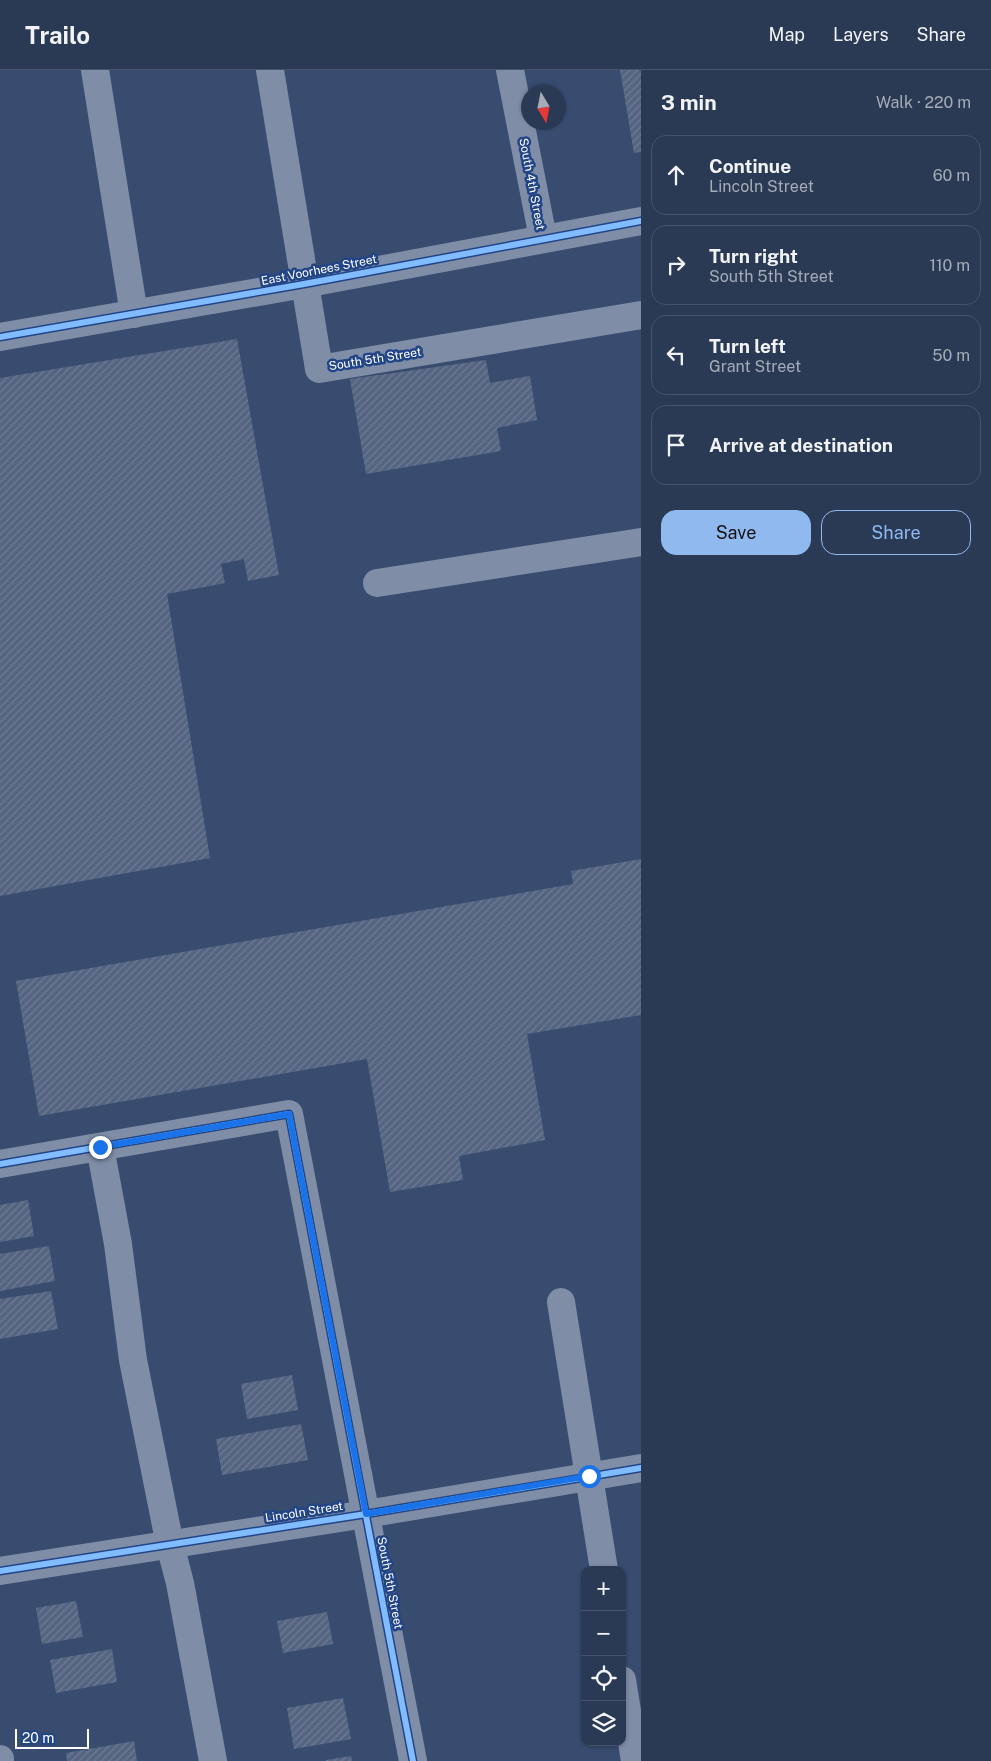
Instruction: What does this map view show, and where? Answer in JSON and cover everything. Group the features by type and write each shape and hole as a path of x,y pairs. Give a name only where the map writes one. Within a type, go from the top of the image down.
{"street":[{"path":"95,70 134,314"},
{"name":"South 4th Street","path":"510,70 543,238"},
{"name":"South 5th Street","path":"276,71 304,284 319,369 641,315"},
{"name":"East Voorhees Street","path":"0,337 304,284 641,221"},
{"path":"377,583 641,542"},
{"name":"South 5th Street","path":"100,1147 289,1114 413,1761"},
{"path":"0,1164 100,1147 118,1244 133,1360 170,1545 180,1583 213,1761"},
{"path":"561,1302 603,1566"},
{"name":"Lincoln Street","path":"0,1572 641,1468"},
{"path":"625,1701 635,1761"}],"building":[{"path":"620,70 641,70 641,152 634,153"},
{"path":"237,339 279,575 248,581 244,559 221,564 225,583 167,594 210,858 0,896 0,378"},
{"path":"486,360 490,383 530,376 537,420 497,428 501,451 366,474 350,379"},
{"path":"641,859 641,1015 527,1034 545,1140 459,1156 463,1180 390,1192 367,1059 39,1116 16,981 573,884 571,871"},
{"path":"28,1200 34,1236 0,1242 0,1205"},
{"path":"49,1246 55,1281 0,1291 0,1254"},
{"path":"51,1291 58,1329 0,1339 0,1299"},
{"path":"292,1375 298,1410 247,1419 241,1384"},
{"path":"301,1424 308,1460 222,1475 216,1439"},
{"path":"76,1601 83,1637 42,1644 36,1608"},
{"path":"327,1612 333,1644 283,1653 277,1621"},
{"path":"112,1649 117,1682 56,1693 50,1660"},
{"path":"343,1698 351,1739 294,1749 287,1708"},
{"path":"134,1741 137,1761 67,1761 66,1753"},
{"path":"351,1756 352,1761 326,1761 326,1760"}],"cycle path":[{"path":"0,337 304,284 641,221"},
{"path":"0,1164 289,1114 413,1761"},
{"path":"0,1571 366,1514 641,1468"}],"route":[{"path":"100,1147 289,1114 366,1514 589,1476"}]}
